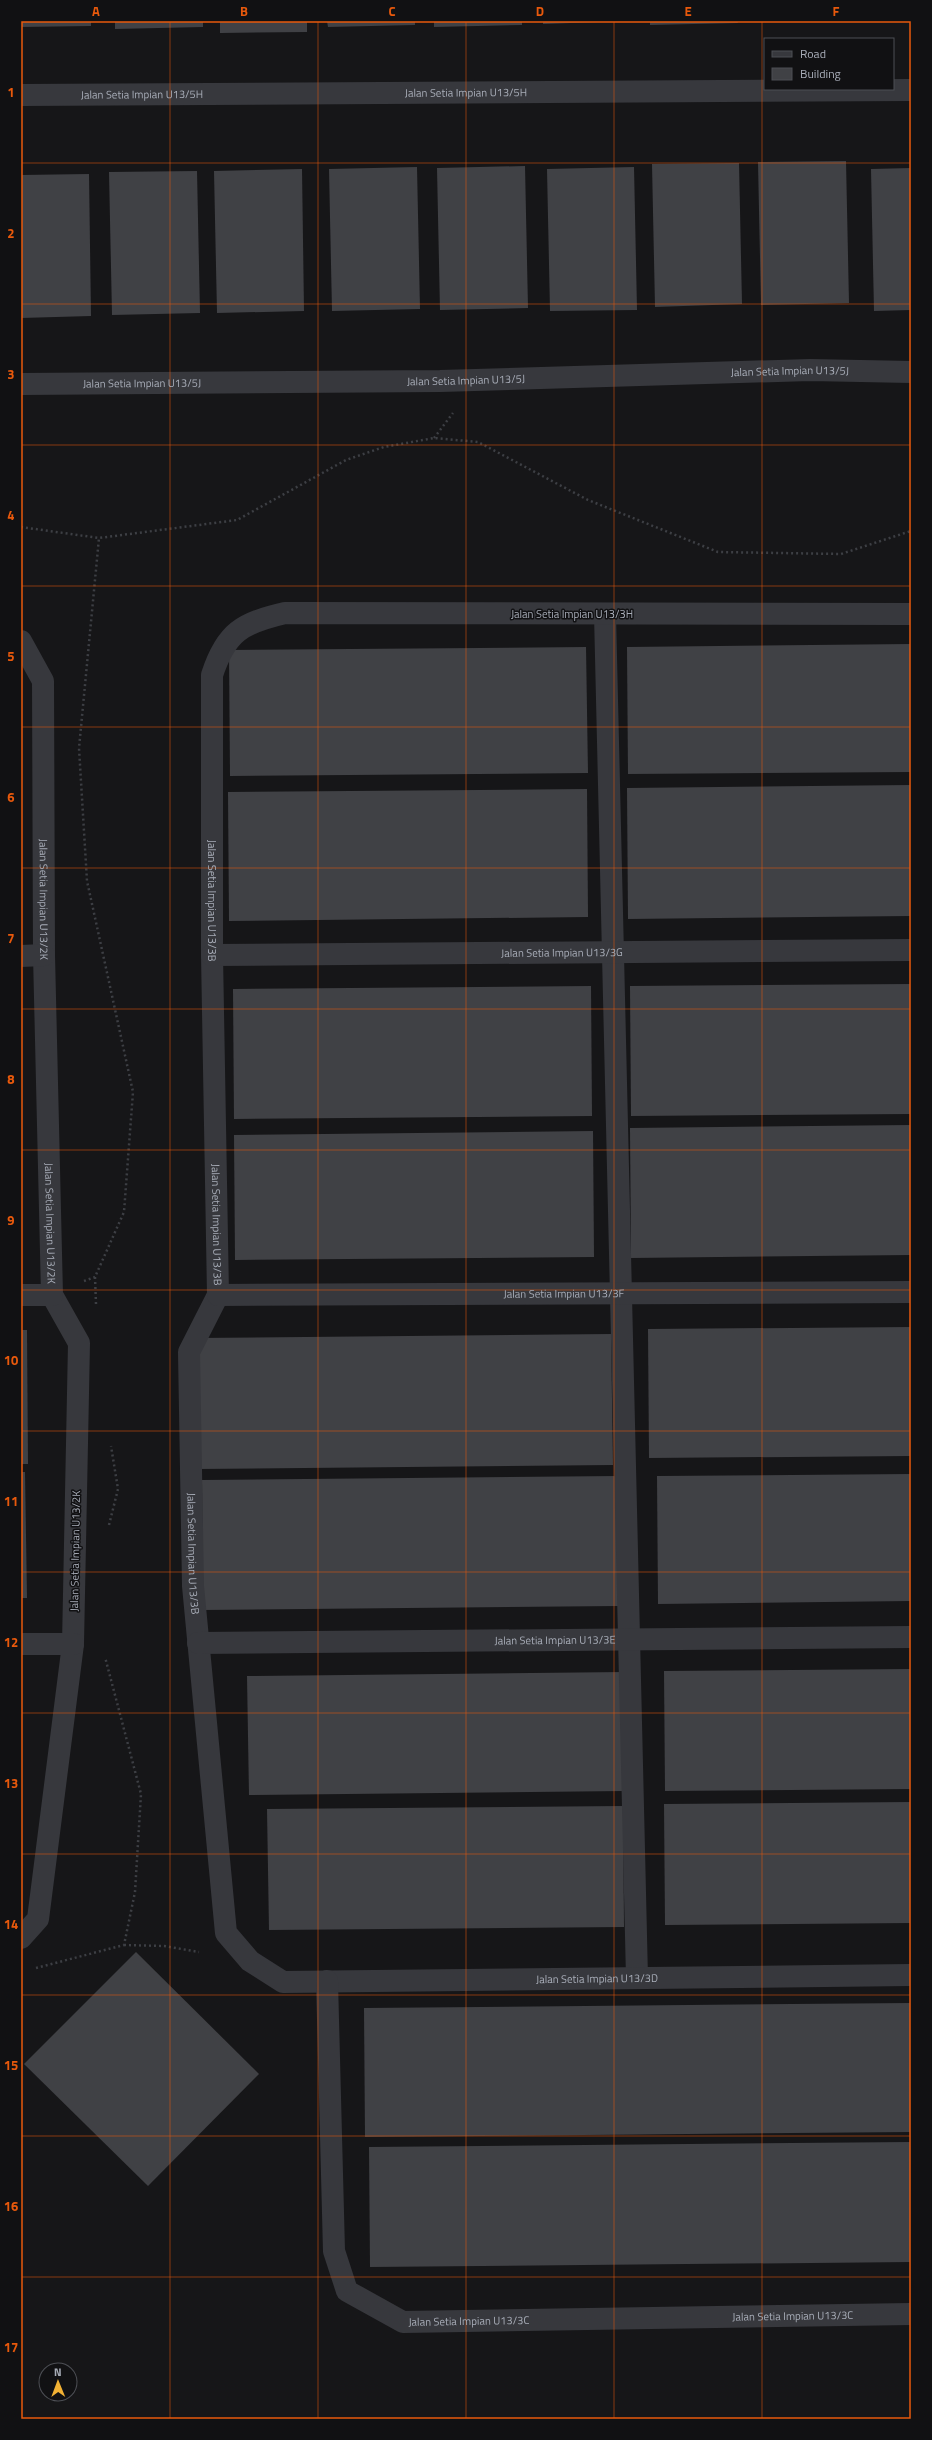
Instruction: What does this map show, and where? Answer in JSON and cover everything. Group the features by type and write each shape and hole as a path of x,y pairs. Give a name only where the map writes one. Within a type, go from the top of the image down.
{"street":[{"name":"Jalan Setia Impian U13/5H","path":"21,95 911,90"},
{"name":"Jalan Setia Impian U13/5J","path":"21,384 440,381 810,370 911,372"},
{"name":"Jalan Setia Impian U13/3H","path":"238,631 259,619 285,613 911,614"},
{"path":"605,614 637,1978"},
{"name":"Jalan Setia Impian U13/3B","path":"238,631 220,651 212,675 212,955 218,1295 189,1352 193,1586 226,1933 250,1961 283,1982"},
{"name":"Jalan Setia Impian U13/2K","path":"21,641 43,681 44,955 52,1295 79,1343 73,1644 38,1920 21,1938"},
{"name":"Jalan Setia Impian U13/3G","path":"212,955 911,950"},
{"path":"21,956 44,955"},
{"name":"Jalan Setia Impian U13/3F","path":"218,1295 911,1292"},
{"path":"21,1295 52,1295"},
{"name":"Jalan Setia Impian U13/3E","path":"198,1643 911,1637"},
{"path":"21,1644 73,1644"},
{"name":"Jalan Setia Impian U13/3D","path":"283,1982 911,1976"},
{"name":"Jalan Setia Impian U13/3C","path":"327,1981 334,2251 347,2291 403,2322 911,2314"}],"path":[{"path":"21,527 98,538 237,520 346,460 384,447 434,438 478,442 588,500 718,552 841,554 911,531"},
{"path":"96,1307 95,1277 124,1212 133,1092 86,873 79,748 98,538"},
{"path":"109,1528 118,1489 110,1443"},
{"path":"104,1656 141,1794 135,1892 124,1945"},
{"path":"28,1970 124,1945 164,1946 250,1961"}],"building":[{"path":"21,21 91,21 91,26 21,27"},
{"path":"115,21 203,21 203,27 115,29"},
{"path":"220,21 307,21 307,32 220,33"},
{"path":"327,21 415,21 415,25 328,27"},
{"path":"434,21 522,21 522,25 434,27"},
{"path":"543,21 599,21 599,22 543,24"},
{"path":"650,21 737,21 738,23 650,25"},
{"path":"846,161 849,303 761,305 758,162"},
{"path":"739,163 742,304 655,307 652,164"},
{"path":"525,166 528,308 440,310 437,168"},
{"path":"417,167 420,309 332,311 329,169"},
{"path":"634,167 637,310 550,311 547,169"},
{"path":"911,168 911,310 874,311 871,169"},
{"path":"302,169 304,311 217,313 214,171"},
{"path":"197,171 200,313 112,315 109,172"},
{"path":"89,174 91,316 21,318 21,175"},
{"path":"911,644 911,772 628,774 627,647"},
{"path":"586,647 588,773 230,776 229,650"},
{"path":"911,785 911,916 628,919 627,788"},
{"path":"587,789 588,917 229,921 228,792"},
{"path":"911,984 911,1114 631,1116 630,986"},
{"path":"591,986 592,1116 234,1119 233,989"},
{"path":"911,1125 911,1255 631,1258 630,1128"},
{"path":"593,1131 594,1257 235,1260 234,1135"},
{"path":"911,1327 911,1456 649,1458 648,1329"},
{"path":"21,1330 27,1330 28,1464 21,1464"},
{"path":"611,1334 613,1465 197,1469 196,1338"},
{"path":"21,1472 25,1472 27,1598 21,1598"},
{"path":"911,1474 911,1601 658,1604 657,1476"},
{"path":"618,1476 619,1606 203,1610 202,1480"},
{"path":"911,1669 911,1789 665,1791 664,1671"},
{"path":"624,1672 625,1791 249,1795 247,1676"},
{"path":"911,1802 911,1923 665,1925 664,1804"},
{"path":"623,1806 624,1927 269,1930 267,1809"},
{"path":"136,1952 259,2074 148,2186 24,2064"},
{"path":"911,2003 911,2132 365,2137 364,2008"},
{"path":"911,2142 911,2262 370,2267 369,2147"}]}
